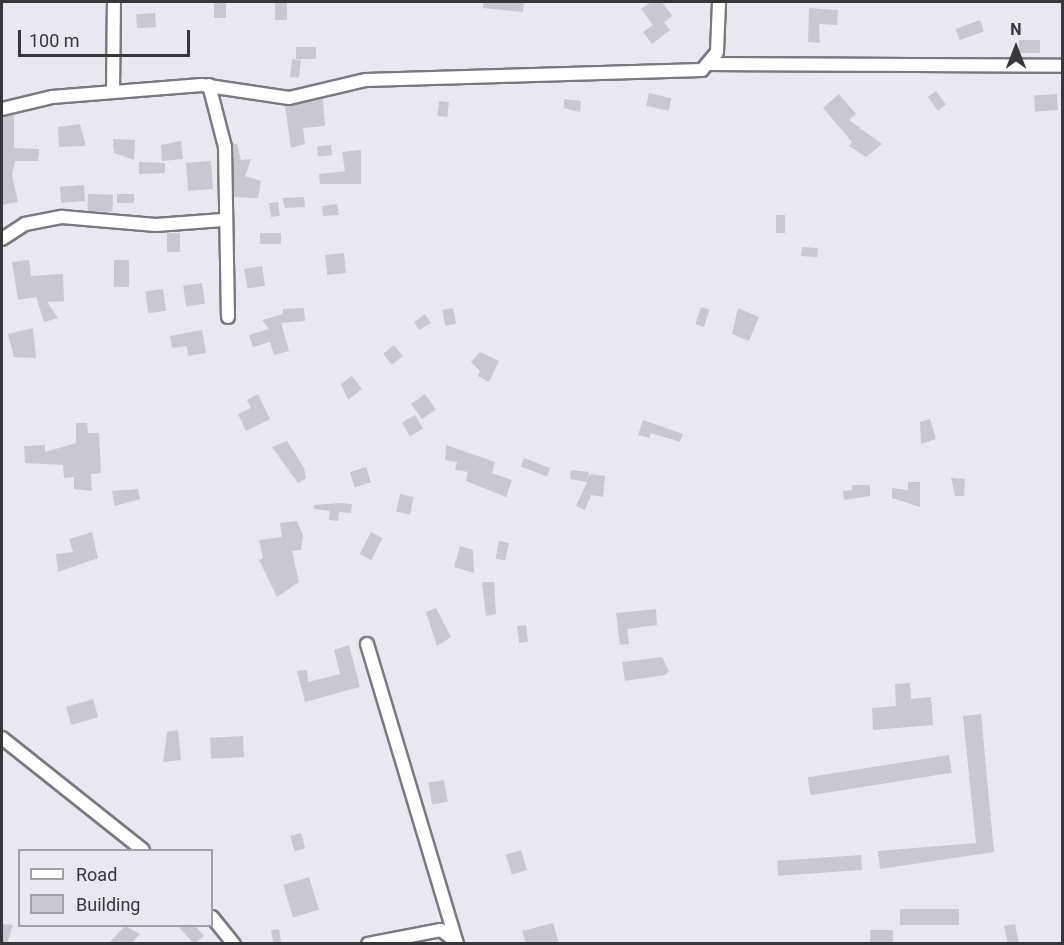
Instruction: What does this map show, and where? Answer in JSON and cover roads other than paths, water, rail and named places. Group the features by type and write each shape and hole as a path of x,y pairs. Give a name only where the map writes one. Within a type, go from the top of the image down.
{"street":[{"path":"113,92 114,2"},
{"path":"710,64 717,52 719,2"},
{"path":"2,109 113,92 209,85 289,98 366,80 679,73 710,64 1062,66"},
{"path":"209,85 225,147 223,220 228,317"},
{"path":"2,239 25,224 63,217 156,225 223,220"},
{"path":"368,644 456,944"},
{"path":"2,738 142,849"},
{"path":"213,918 234,944"},
{"path":"368,944 441,930 456,944"}]}
